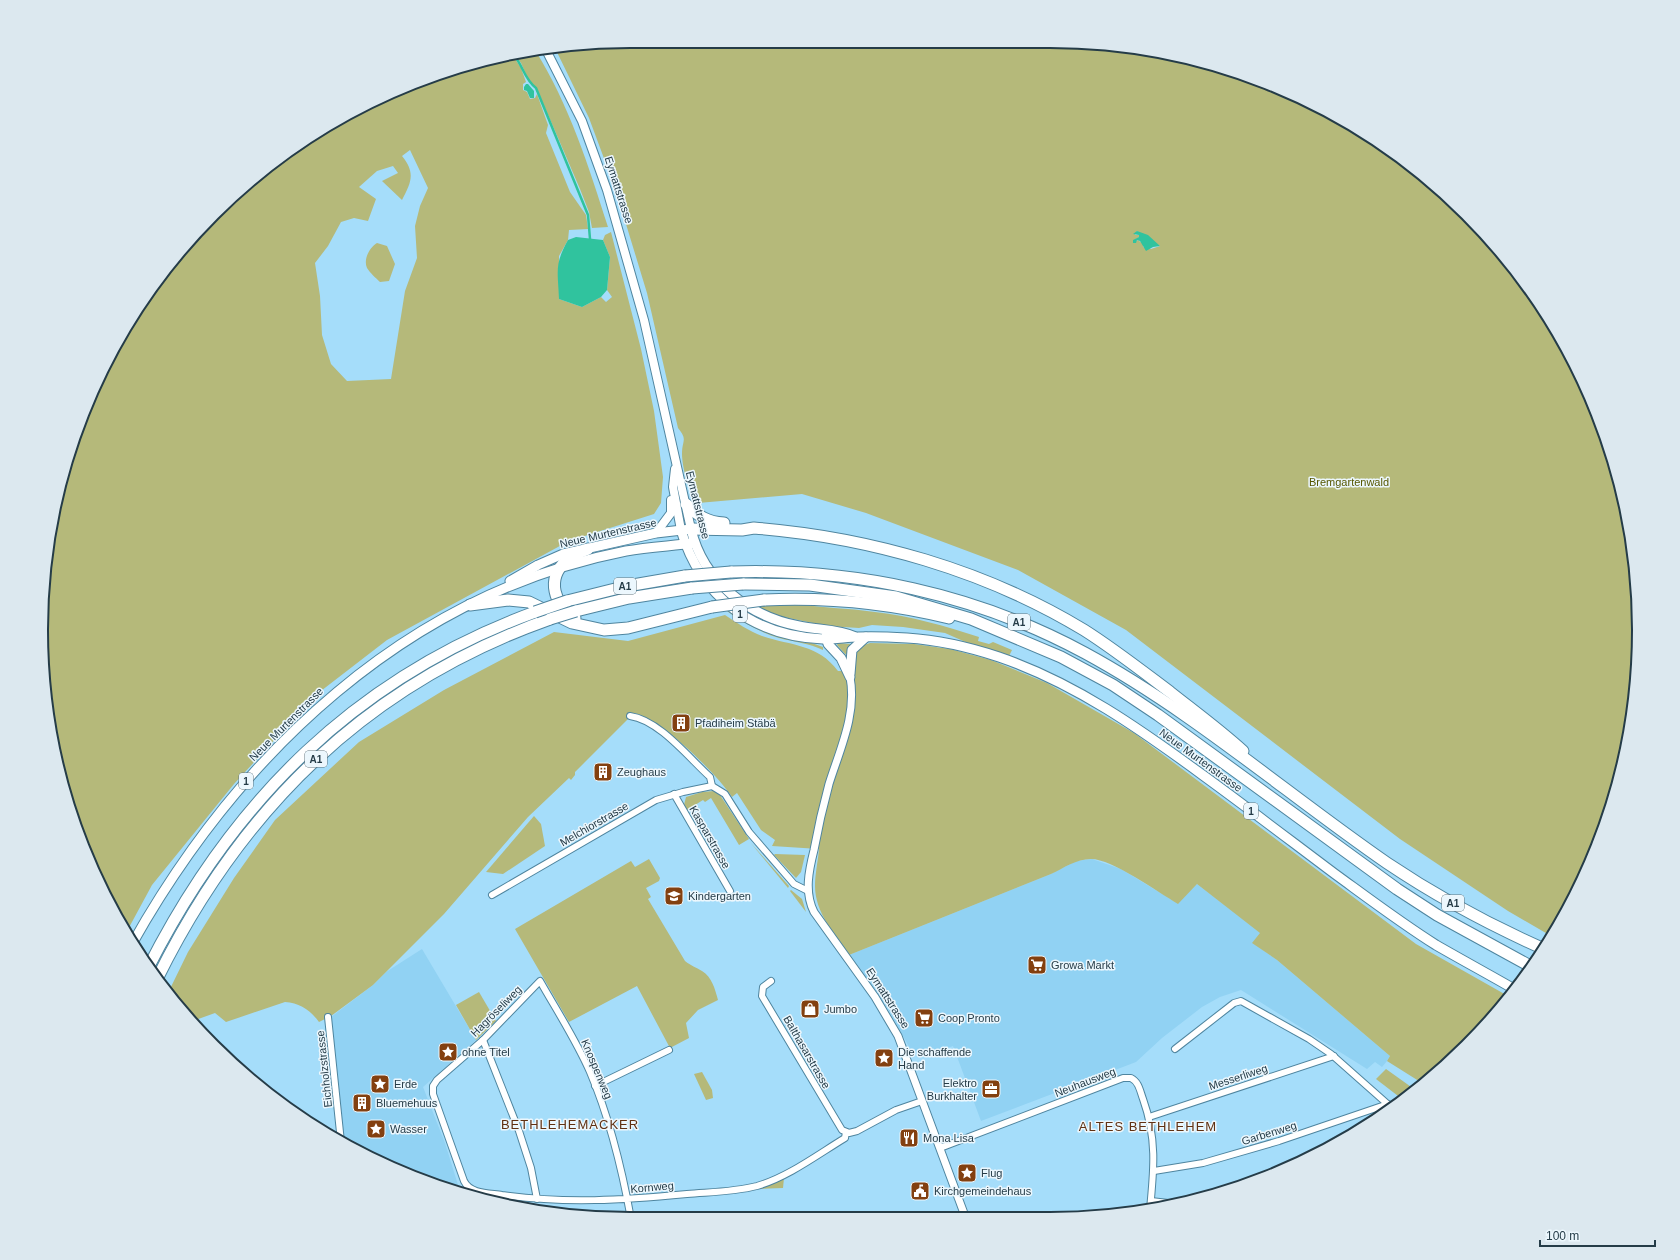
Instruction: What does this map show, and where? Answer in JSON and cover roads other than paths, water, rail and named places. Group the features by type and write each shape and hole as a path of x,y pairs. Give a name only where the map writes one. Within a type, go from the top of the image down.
{"highway":[{"path":"686,504 703,519 713,522 743,524 754,528 831,537 916,558 973,576 1032,602 1084,631 1128,661 1230,739 1269,776"},
{"path":"686,530 742,530 754,528"},
{"path":"588,549 571,557 560,569 556,577 554,588 559,605 566,613 593,628"},
{"name":"A1","path":"152,961 189,895 223,844 262,797 304,753 361,706 418,668 472,638 535,612 567,601 627,586 684,576 731,572 798,572 872,580 950,598 1009,618 1067,644 1120,673 1165,702 1269,776 1342,831 1412,878 1469,912 1538,946"},
{"name":"A1","path":"160,973 199,901 233,852 275,800 322,754 373,712 429,675 495,641 550,619 629,598 692,588 743,584 791,584 831,587 896,597 950,611 1079,666 1136,700 1201,745 1358,862 1437,915 1481,939 1530,959"},
{"path":"470,605 508,600 529,602 572,623 593,628 621,629 712,607 764,600 830,599 894,607 950,619 1029,644"},
{"path":"1481,939 1526,964"}],"main road":[{"name":"Eymattstrasse","path":"548,54 582,121 607,190 644,320 667,416 675,465 686,504 686,530"},
{"name":"Eymattstrasse","path":"656,534 672,510 671,495 675,465"},
{"name":"Eymattstrasse","path":"673,487 690,544 709,569 733,596 749,609 782,623 826,635"},
{"name":"Neue Murtenstrasse","path":"136,937 161,894 208,828 246,782 295,729 333,694 382,657 427,628 491,594 551,559 656,534 686,530"},
{"name":"Neue Murtenstrasse","path":"491,594 560,569 626,551 690,544"},
{"name":"Neue Murtenstrasse","path":"826,635 845,632 856,636 923,639 960,646 1018,664 1074,690 1110,710 1167,749 1401,922 1453,955 1510,986"},
{"path":"826,635 828,644 841,658 850,677"},
{"path":"850,677 852,650 866,637"}],"street":[{"name":"Eymattstrasse","path":"850,677 852,694 850,716 822,813 811,860 808,891 814,912 891,1022 906,1052 922,1101 964,1212"},
{"path":"630,716 644,719 659,729 710,777 712,786 725,794 749,832 794,884 808,891"},
{"name":"Melchiorstrasse","path":"492,895 647,805 674,794 712,786"},
{"name":"Kasparstrasse","path":"674,794 730,891"},
{"name":"Hagröseliweg","path":"432,1088 437,1080 483,1040 540,981"},
{"name":"Knospenweg","path":"540,981 573,1036 595,1086 615,1146 630,1212"},
{"name":"Balthasarstrasse","path":"771,981 763,987 762,996 840,1129 846,1132"},
{"path":"1175,1048 1234,1003 1239,1001 1309,1039 1334,1056 1387,1104"},
{"name":"Eichholzstrasse","path":"328,1017 340,1135"},
{"path":"483,1040 519,1131 531,1168 537,1199"},
{"path":"595,1086 669,1050"},
{"name":"Messerliweg","path":"1149,1117 1334,1056"},
{"name":"Neuhausweg","path":"940,1148 1125,1077 1132,1078 1137,1084 1149,1117 1154,1147 1154,1171 1151,1201"},
{"name":"Kornweg","path":"432,1088 466,1186 474,1190 537,1199 589,1202 738,1190 758,1185 784,1174 845,1138 846,1132"},
{"path":"846,1132 857,1131 896,1110 922,1101"},
{"name":"Garbenweg","path":"1154,1171 1179,1168 1210,1161 1380,1109"},
{"path":"1151,1201 1159,1202"}],"waterway":[{"path":"517,59 526,76 536,88 588,215 590,239"}],"place":[{"name":"Pfadiheim Stäbä","path":"681,723"},
{"name":"Zeughaus","path":"603,772"},
{"name":"Kindergarten","path":"674,896"},
{"name":"Growa Markt","path":"1037,965"},
{"name":"Jumbo","path":"810,1009"},
{"name":"Coop Pronto","path":"924,1018"},
{"name":"ohne Titel","path":"448,1052"},
{"name":"Die schaffende Hand","path":"884,1058"},
{"name":"Erde","path":"380,1084"},
{"name":"Elektro Burkhalter","path":"991,1089"},
{"name":"Bluemehuus","path":"362,1103"},
{"name":"Wasser","path":"376,1129"},
{"name":"Mona Lisa","path":"909,1138"},
{"name":"Flug","path":"967,1173"},
{"name":"Kirchgemeindehaus","path":"920,1191"}],"district":[{"name":"BETHLEHEMACKER","path":"570,1124"},
{"name":"ALTES BETHLEHEM","path":"1148,1126"}],"park label":[{"name":"Bremgartenwald","path":"1349,482"}]}
